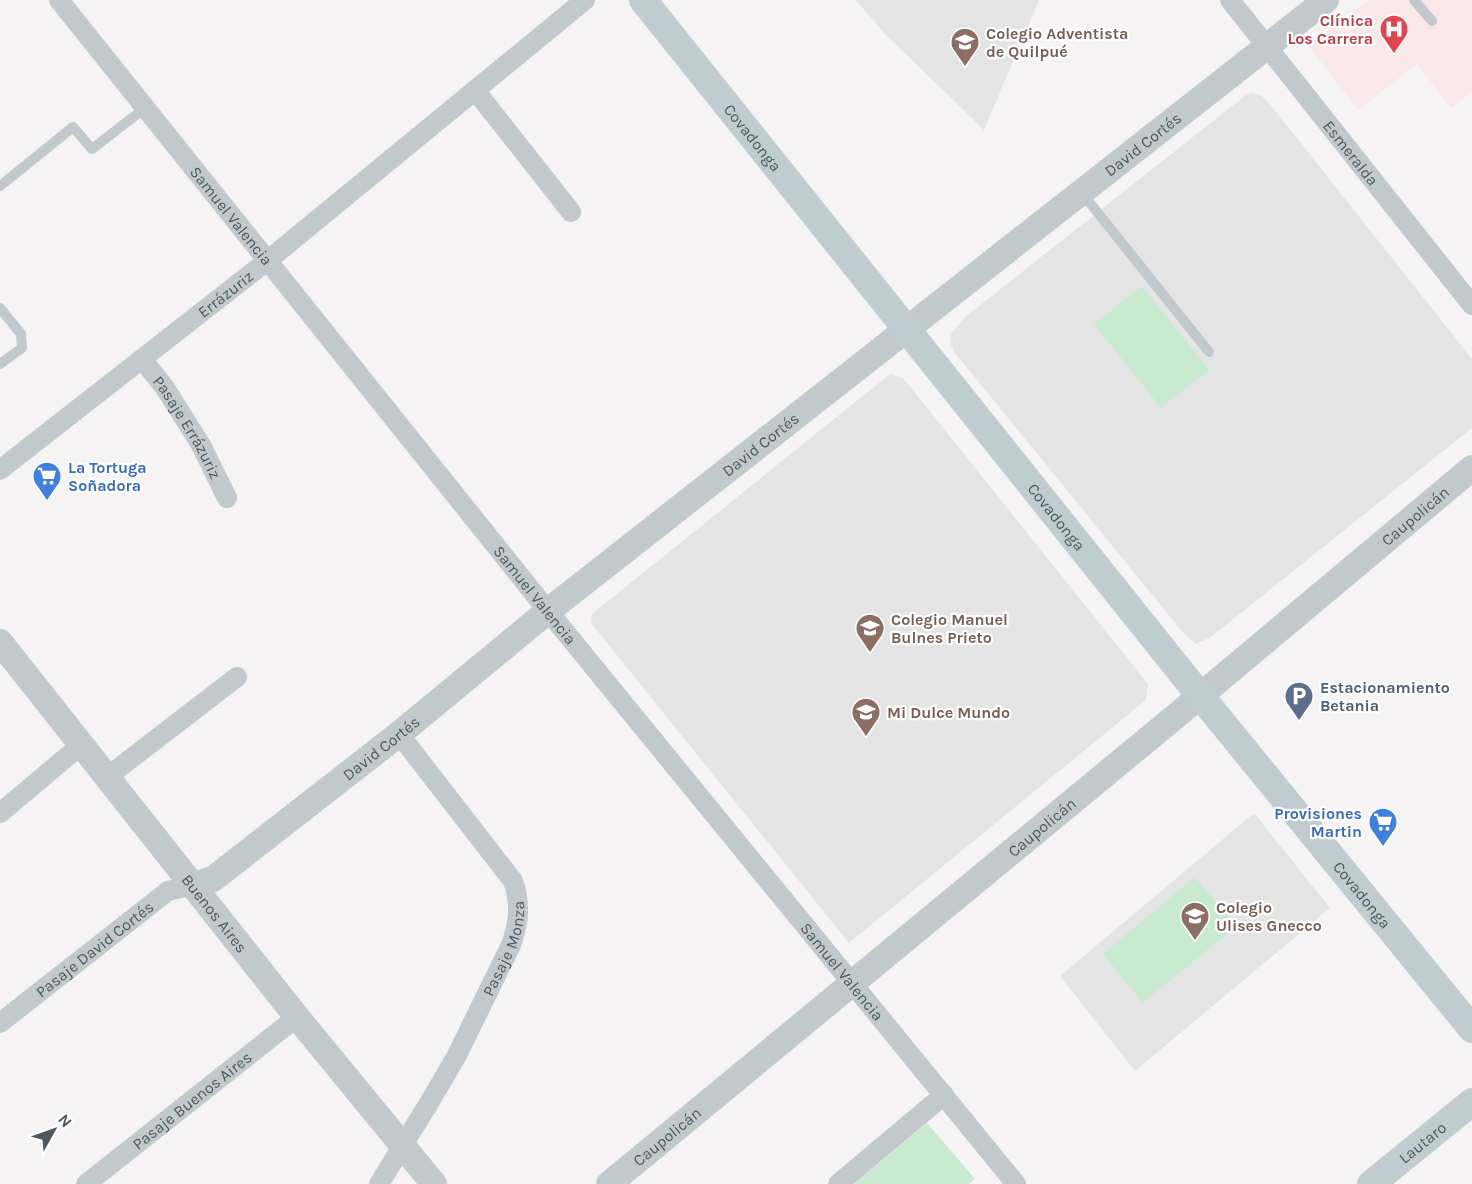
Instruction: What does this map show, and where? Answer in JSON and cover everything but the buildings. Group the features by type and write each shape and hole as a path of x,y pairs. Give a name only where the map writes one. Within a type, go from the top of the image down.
{"main road":[{"name":"Covadonga","path":"643,0 1201,696 1472,1029"},
{"name":"Lautaro","path":"1371,1184 1472,1102"}],"street":[{"name":"Samuel Valencia","path":"59,0 548,611 1016,1184"},
{"name":"Errázuriz","path":"0,470 267,261 585,0"},
{"name":"Esmeralda","path":"1230,0 1472,304"},
{"name":"David Cortés","path":"193,885 213,879 399,734 548,611 1326,0"},
{"path":"476,90 570,212"},
{"name":"Pasaje Errázuriz","path":"142,359 165,388 201,445 227,498"},
{"name":"Caupolicán","path":"609,1184 1201,696 1472,468"},
{"name":"Buenos Aires","path":"0,642 297,1017 434,1184"},
{"path":"107,777 237,677"},
{"name":"Pasaje Monza","path":"379,1184 456,1057 511,945 519,911 518,896 513,881 399,734"},
{"path":"0,813 81,745"},
{"name":"Pasaje David Cortés","path":"0,1023 168,891 193,885"},
{"name":"Pasaje Buenos Aires","path":"86,1184 297,1017"},
{"path":"849,1180 944,1095"}],"lane":[{"path":"1414,0 1432,21"},
{"path":"0,186 73,127 92,149 145,108"},
{"path":"1081,193 1209,352"},
{"path":"0,308 21,334 22,348 0,364"}],"shaded area":[{"name":"Colegio Adventista de Quilpué","path":"856,0 1039,0 984,130 884,33"},
{"name":"Clínica Los Carrera","path":"1368,0 1472,0 1472,92 1451,108 1417,64 1358,110 1309,46"},
{"path":"1253,93 1262,96 1269,103 1472,359 1472,428 1211,637 1196,644 1181,630 955,353 950,343 951,334 965,317 1246,95"},
{"name":"Colegio Manuel Bulnes Prieto","path":"890,374 903,378 1148,684 1146,700 849,943 591,623 592,614"},
{"name":"Colegio Ulises Gnecco","path":"1254,813 1330,908 1135,1071 1060,976"}],"green space":[{"path":"1142,286 1209,370 1161,408 1094,324"},
{"path":"1195,877 1236,926 1143,1003 1103,954"},
{"path":"927,1123 975,1179 969,1184 854,1184"}],"place":[{"name":"Clínica Los Carrera","path":"1394,54"},
{"name":"Colegio Adventista de Quilpué","path":"965,68"},
{"name":"La Tortuga Soñadora","path":"47,502"},
{"name":"Colegio Manuel Bulnes Prieto","path":"870,654"},
{"name":"Estacionamiento Betania","path":"1299,722"},
{"name":"Mi Dulce Mundo","path":"866,738"},
{"name":"Provisiones Martin","path":"1383,848"},
{"name":"Colegio Ulises Gnecco","path":"1195,942"}]}
